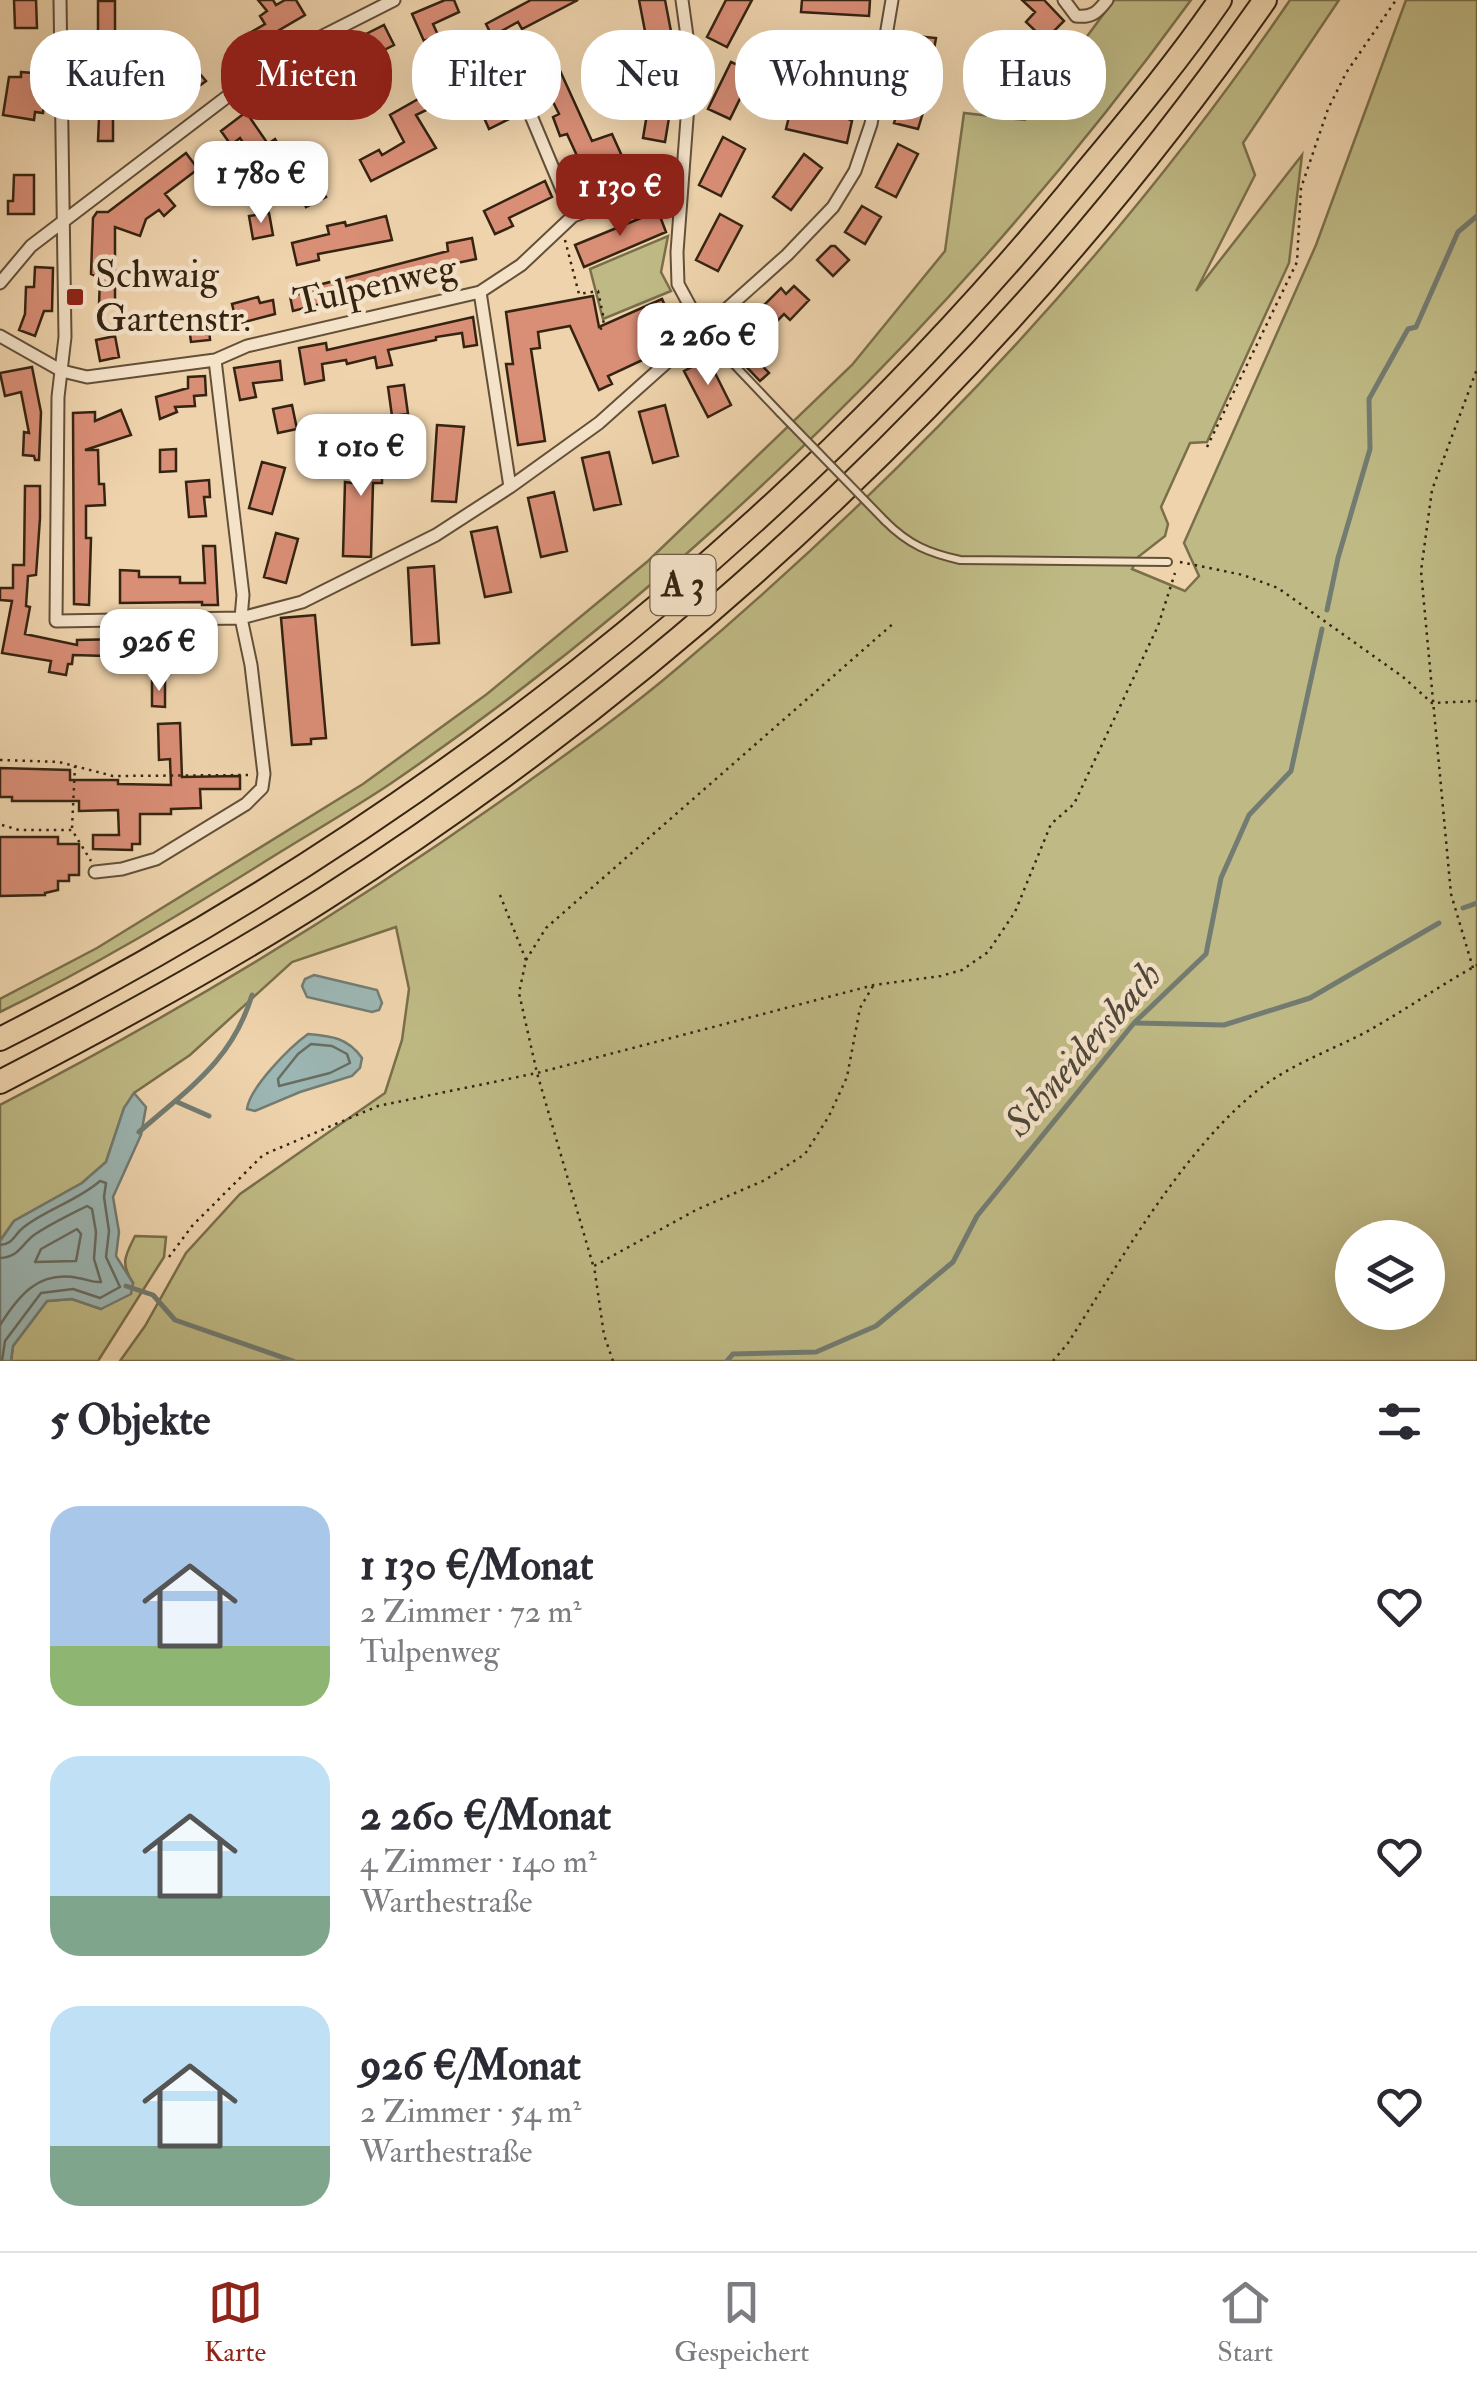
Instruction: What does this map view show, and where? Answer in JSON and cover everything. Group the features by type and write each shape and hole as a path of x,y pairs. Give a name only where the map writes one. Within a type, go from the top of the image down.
{"highway":[{"name":"A 3","path":"0,1040 195,934 369,824 502,730 630,630 748,528 846,434 1004,270 1129,120 1220,0"},
{"name":"A 3","path":"0,1082 98,1032 323,900 462,804 701,621 830,505 964,371 1142,165 1265,0"}],"street":[{"path":"60,0 64,222 56,621 241,618 302,602 436,534 510,487 599,422 704,332 833,207 856,171 871,124 892,0"},
{"path":"0,283 31,246 249,80 394,0"},
{"path":"682,0 691,65 678,284 704,332"},
{"path":"1064,0 1076,16 1087,17 1098,12 1107,0"},
{"path":"533,120 573,216"},
{"name":"Tulpenweg","path":"0,336 62,371 87,377 215,360 247,346 480,292 521,265 573,216 659,184 682,183"},
{"path":"480,292 510,487"},
{"path":"95,872 156,860 246,804 262,788 264,774 251,664 241,618 243,595 215,360"}],"lane":[{"path":"704,332 885,522 905,541 928,553 960,560 1168,562"}],"path":[{"path":"1207,448 1297,262 1298,212 1307,168 1328,110 1346,73 1396,0"},
{"path":"561,226 580,294 598,291 604,320 600,334"},
{"path":"1053,1361 1068,1344 1151,1213 1233,1112 1277,1075 1366,1032 1475,967 1451,894 1421,571 1432,490 1477,369"},
{"path":"169,1257 192,1226 263,1155 378,1106 538,1074 874,985 962,970 988,952 1015,912 1051,824 1074,804 1158,626 1178,562 1243,575 1278,588 1403,677 1432,703 1477,701"},
{"path":"613,1361 604,1336 594,1266 538,1074 519,992 526,960 546,928 895,622"},
{"path":"0,760 75,765 113,776 264,774"},
{"path":"75,765 72,830 95,872"},
{"path":"2,825 19,830 72,830"},
{"path":"500,895 526,960"},
{"path":"594,1266 696,1210 765,1180 805,1154 847,1078 860,1008 874,985"}],"shaded area":[{"path":"1114,0 1191,0 1106,112 1106,30 1092,30"},
{"path":"1290,0 1339,0 1243,143 1255,175 1196,291 1302,155 1289,263 1207,442 1190,443 1161,507 1168,524 1165,536 1138,557 1132,569 1185,591 1199,576 1184,543 1316,245 1406,0 1477,0 1477,1361 120,1361 145,1326 186,1253 240,1194 385,1093 402,1040 409,989 396,927 292,962 190,1055 134,1093 124,1108 106,1162 82,1183 14,1221 0,1241 0,1105 193,999 318,923 501,801 659,684 765,592 929,435 1008,353 1156,181"},
{"path":"963,120 1099,120 1016,221 824,426 615,615 390,784 203,900 0,1012 0,999 97,948 363,784 487,694 648,561 852,365 945,251"},
{"path":"668,236 661,272 671,291 603,319 590,269"},
{"path":"135,1236 166,1237 164,1257 98,1361 11,1361 13,1346 47,1301 72,1299 101,1309 133,1283 125,1260"}],"water":[{"path":"314,975 377,990 382,1003 379,1010 372,1012 307,997 302,986 305,979"},
{"path":"308,1034 345,1042 362,1058 360,1068 352,1076 255,1111 247,1109 263,1079"},
{"path":"134,1093 146,1107 141,1135 113,1197 119,1232 116,1256 133,1283 131,1294 101,1309 72,1299 47,1301 13,1346 11,1361 0,1361 0,1241 14,1221 82,1183 106,1162 124,1108"}],"building":[{"path":"14,0 36,0 37,28 15,28"},
{"path":"258,0 273,0 276,5 296,0 305,15 280,30 255,30 265,24 260,16 267,11"},
{"path":"445,0 454,0 459,12 433,24 436,30 419,30 412,14"},
{"path":"531,0 578,0 522,29 518,22 503,30 489,30 486,24"},
{"path":"639,0 665,0 671,30 645,30"},
{"path":"726,0 752,0 727,47 715,41 715,30 711,30"},
{"path":"802,0 870,0 869,16 801,12"},
{"path":"1022,0 1044,0 1064,21 1055,30 1034,30 1026,22 1035,12"},
{"path":"98,1 115,1 115,30 98,30"},
{"path":"731,62 735,64 735,109 730,119 715,112 715,95"},
{"path":"21,72 30,73 30,119 3,115 9,77 21,77"},
{"path":"561,73 592,141 612,134 621,154 584,171 567,134 560,136 554,120 561,120"},
{"path":"412,103 412,120 419,120 436,148 371,181 360,160 379,150 382,155 404,142 392,114"},
{"path":"99,120 113,120 113,141 98,141"},
{"path":"235,120 252,120 268,144 275,139 288,160 265,175 240,138 231,145 221,131"},
{"path":"485,120 507,120 489,129"},
{"path":"646,120 669,120 665,142 643,138"},
{"path":"788,120 852,121 847,143 786,129"},
{"path":"895,120 921,120 918,129 894,123"},
{"path":"723,137 745,149 721,196 699,185"},
{"path":"898,144 918,154 896,197 876,187"},
{"path":"186,153 198,169 165,194 175,206 164,216 159,210 146,219 140,236 115,227 115,306 99,305 100,278 91,274 93,218 97,212 108,212"},
{"path":"804,154 822,168 791,210 773,197"},
{"path":"14,175 34,175 34,214 8,214"},
{"path":"317,180 326,197 306,207 298,190"},
{"path":"545,181 552,197 509,218 513,226 495,234 484,211"},
{"path":"862,206 881,217 865,244 845,232"},
{"path":"658,211 666,232 584,267 575,245"},
{"path":"269,213 273,235 253,239 249,216"},
{"path":"720,214 742,226 718,271 696,260"},
{"path":"386,216 392,240 318,254 319,260 297,265 292,243 329,234 327,226 345,222 346,226"},
{"path":"472,238 476,259 443,266 445,272 293,311 290,296 312,291 311,287 448,251 447,243"},
{"path":"831,246 849,260 833,276 817,260"},
{"path":"35,267 53,268 52,311 44,311 35,336 19,330 25,314 26,287 34,287"},
{"path":"794,286 809,300 790,320 784,314 766,332 773,340 754,357 737,339 768,310 764,305 781,288 786,294"},
{"path":"593,296 599,327 662,299 675,328 645,341 651,356 608,376 612,384 599,390 570,326 538,332 540,348 531,349 545,441 518,445 506,364 513,364 506,312"},
{"path":"258,297 260,303 273,300 275,314 237,324 232,304"},
{"path":"208,317 210,340 191,342 188,319"},
{"path":"473,317 477,345 464,347 462,333 436,337 388,350 392,365 377,368 375,357 347,364 346,360 322,364 324,380 305,384 299,348 326,343 327,350"},
{"path":"115,336 119,357 100,361 96,340"},
{"path":"748,351 769,373 760,381 739,359"},
{"path":"708,359 731,405 708,417 684,371"},
{"path":"280,361 282,380 253,383 256,397 240,400 234,368"},
{"path":"32,367 41,412 39,460 23,455 24,432 29,433 21,392 5,396 0,373"},
{"path":"205,376 206,395 194,396 195,406 175,407 177,412 160,419 156,397 188,388 188,377"},
{"path":"404,385 408,414 392,416 388,387"},
{"path":"292,405 297,429 278,433 273,409"},
{"path":"665,405 678,456 653,463 639,412"},
{"path":"121,410 131,435 85,450 98,450 99,484 104,484 105,505 86,506 86,538 91,538 89,605 74,604 73,413 95,412 95,421"},
{"path":"437,425 464,427 456,502 432,501"},
{"path":"352,443 382,443 382,483 373,483 371,557 343,556 345,482 352,483"},
{"path":"176,449 176,471 160,472 160,450"},
{"path":"609,452 621,504 594,510 582,458"},
{"path":"262,462 285,468 272,514 249,508"},
{"path":"209,480 210,497 204,497 206,516 189,517 186,482"},
{"path":"25,486 40,486 40,518 36,575 28,576 26,606 30,607 25,634 77,645 77,640 122,639 122,634 134,634 134,639 183,640 184,655 136,654 136,667 119,666 119,662 106,661 106,656 73,655 66,675 49,672 51,661 2,653 12,601 0,600 0,588 13,588 13,565 24,565"},
{"path":"554,492 567,551 541,557 528,498"},
{"path":"497,527 511,592 485,597 471,532"},
{"path":"276,533 298,539 286,583 264,577"},
{"path":"203,546 215,546 218,605 120,603 120,570 139,571 139,577 180,577 180,583 205,583"},
{"path":"434,566 439,643 412,645 408,568"},
{"path":"315,615 326,738 292,745 281,618"},
{"path":"152,681 165,681 165,707 152,706"},
{"path":"180,723 182,777 240,776 240,789 200,789 201,808 171,809 171,814 140,814 140,844 132,844 132,850 93,849 93,835 119,835 118,810 79,811 79,801 12,801 12,797 0,797 0,768 70,770 70,780 171,785 170,759 159,760 158,724"},
{"path":"0,837 58,837 58,844 79,844 79,875 69,875 69,881 58,881 58,890 45,895 0,896"}],"waterway":[{"name":"Schneidersbach","path":"1327,610 1370,449 1369,399 1408,329 1416,327 1458,232 1477,216"},
{"name":"Schneidersbach","path":"727,1361 733,1354 816,1352 876,1326 953,1262 977,1216 1134,1023 1206,954 1221,878 1249,815 1291,771 1322,629"},
{"path":"1463,908 1477,903"},
{"path":"1136,1023 1224,1025 1310,998 1439,923"},
{"path":"139,1132 221,1056 252,995"},
{"path":"175,1101 209,1116"},
{"name":"Schneidersbach","path":"126,1286 153,1295 175,1320 293,1361"}],"place":[{"name":"Schwaig Gartenstr.","path":"75,297"}]}
